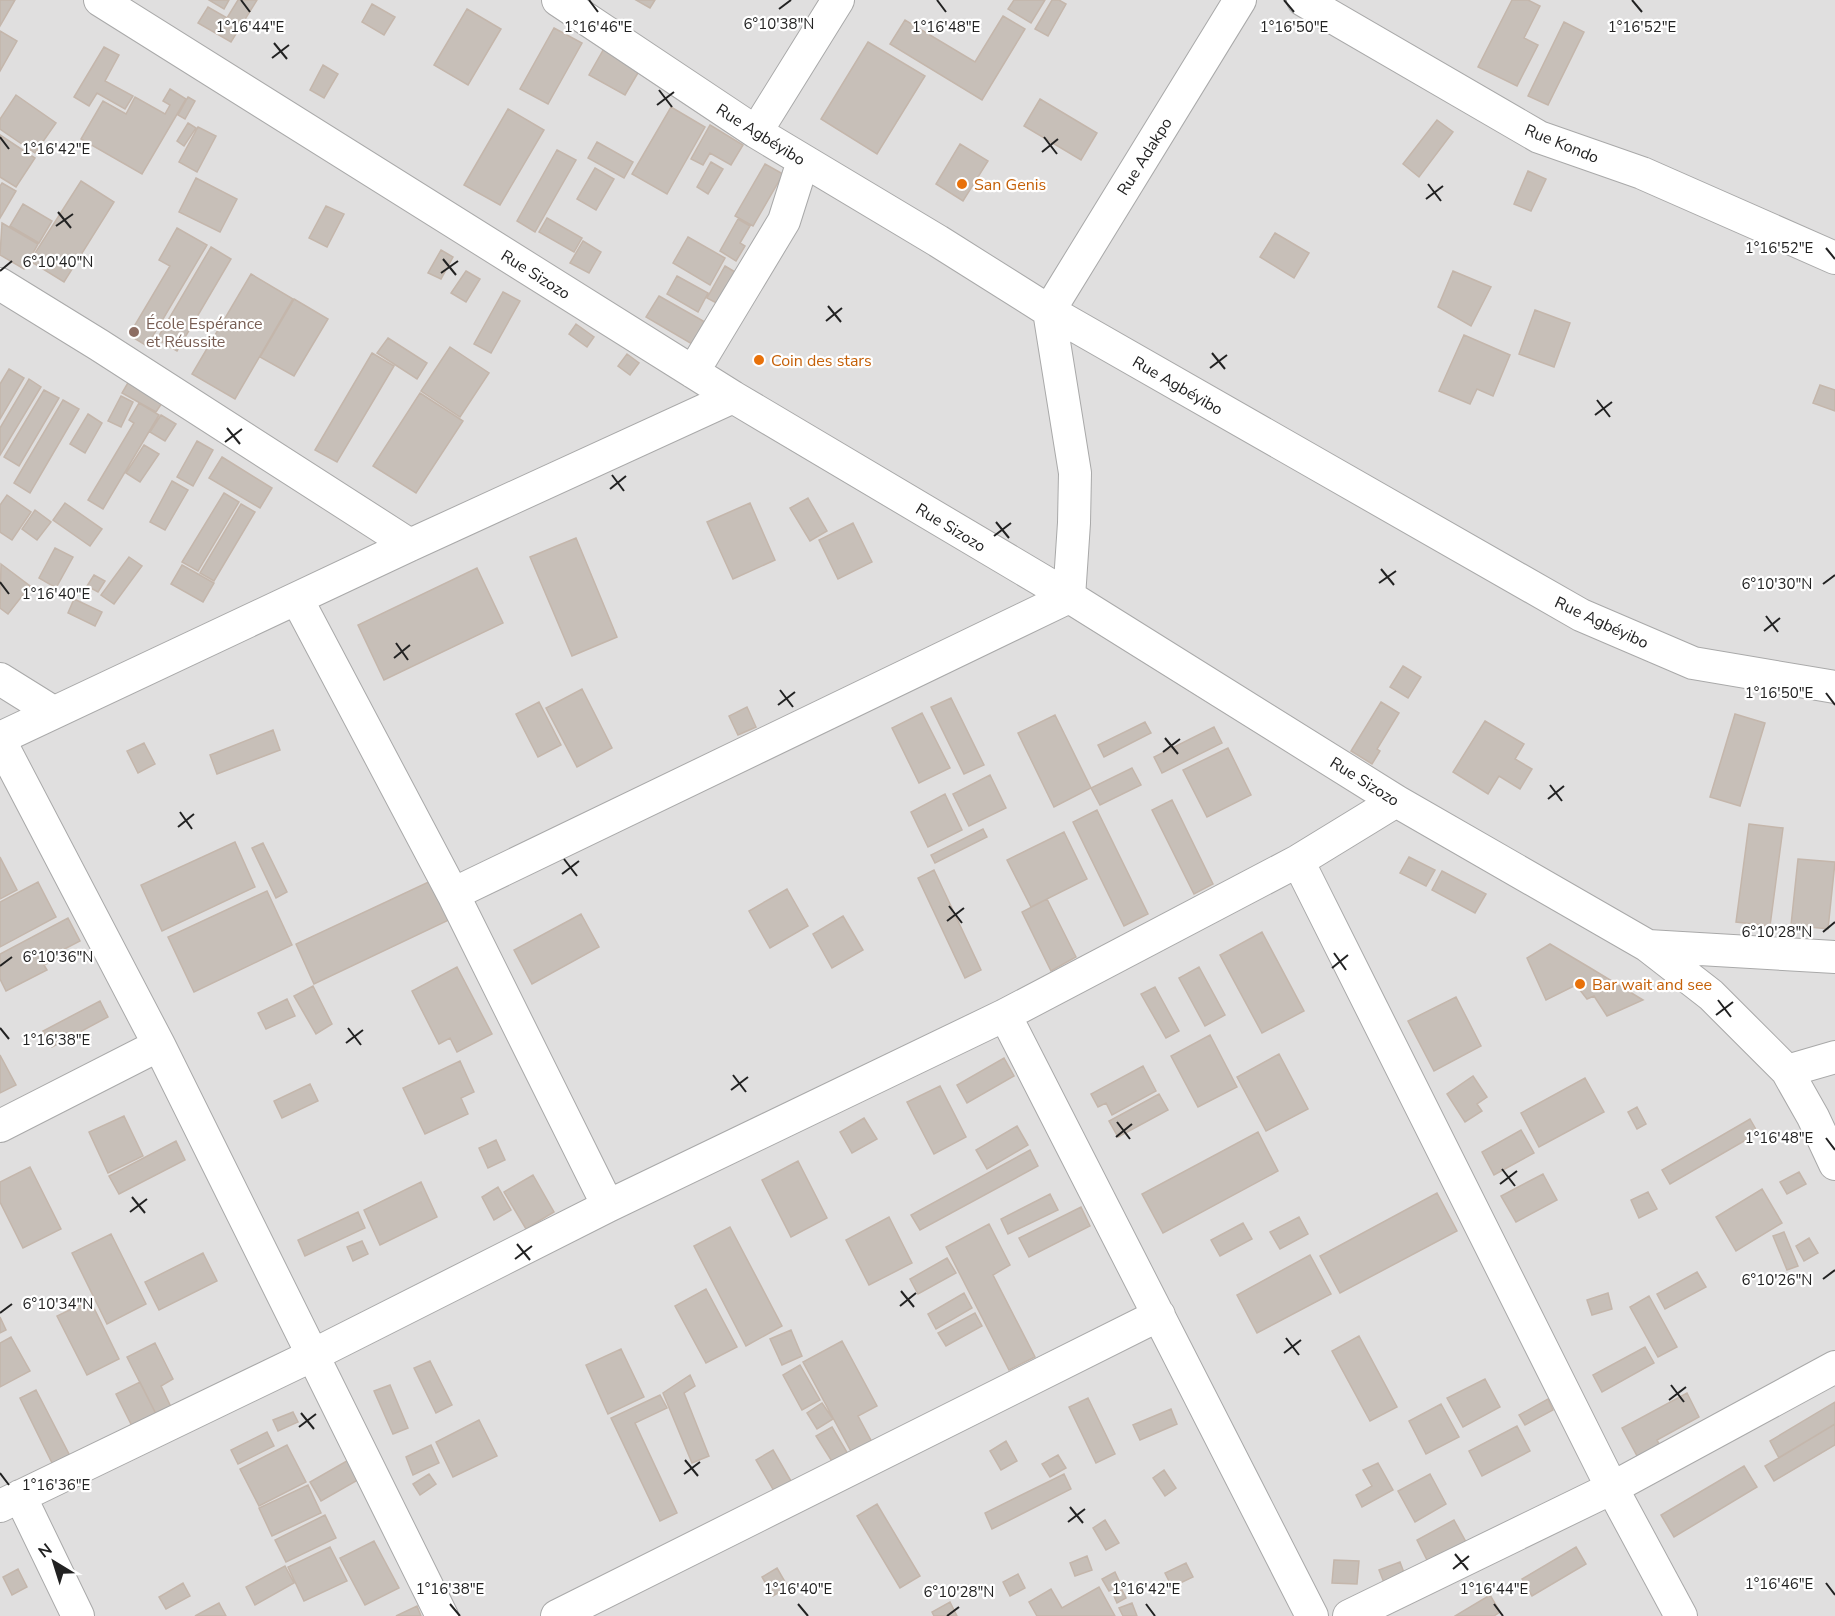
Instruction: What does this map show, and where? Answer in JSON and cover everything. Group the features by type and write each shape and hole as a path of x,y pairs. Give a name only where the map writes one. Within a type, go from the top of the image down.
{"street":[{"name":"Rue Sizozo","path":"100,0 733,397 1070,597 1396,801 1648,946 1835,957"},
{"name":"Rue Agbéyibo","path":"558,0 756,132 938,241 1049,311 1581,615 1693,663 1835,687"},
{"path":"756,132 838,0"},
{"name":"Rue Adakpo","path":"1049,311 1240,0"},
{"name":"Rue Kondo","path":"1302,0 1539,137 1641,173 1835,258"},
{"path":"693,372 784,221 803,161"},
{"path":"0,284 410,545"},
{"path":"453,894 1070,597 1075,473 1049,311"},
{"path":"442,1616 159,1045 0,739 410,545 733,397"},
{"path":"297,599 453,894 608,1206"},
{"path":"0,679 53,712"},
{"path":"78,1616 10,1501 313,1355 608,1206 1005,1015 1298,861 1396,801"},
{"path":"1298,861 1612,1488 1681,1616"},
{"path":"1648,946 1711,994 1787,1071 1813,1117 1835,1164"},
{"path":"1005,1015 1312,1616"},
{"path":"0,1126 159,1045"},
{"path":"1787,1071 1835,1057"},
{"path":"557,1616 1159,1315"},
{"path":"1348,1616 1612,1488 1835,1367"}],"shaded area":[{"path":"0,0 1835,0 1835,1616 0,1616"}],"building":[{"path":"0,0 15,0 0,26"},
{"path":"209,0 229,0 224,9"},
{"path":"238,0 257,0 231,42 198,23 208,7 227,18"},
{"path":"636,0 655,0 650,8"},
{"path":"1014,0 1045,0 1031,23 1008,9"},
{"path":"1052,0 1059,0 1066,4 1048,36 1035,29"},
{"path":"1512,0 1528,0 1540,6 1524,38 1538,45 1517,86 1478,67"},
{"path":"372,4 395,17 384,35 362,22"},
{"path":"467,9 501,29 468,85 434,65"},
{"path":"1003,16 1025,29 982,100 890,44 905,20 975,62"},
{"path":"1564,22 1584,32 1548,105 1528,96"},
{"path":"554,28 582,43 548,104 520,89"},
{"path":"0,31 17,41 0,71"},
{"path":"868,42 925,76 877,154 821,119"},
{"path":"606,45 642,66 625,95 589,75"},
{"path":"104,47 119,55 105,81 133,96 125,109 97,93 89,106 74,97"},
{"path":"323,65 338,74 324,98 310,90"},
{"path":"170,89 186,99 142,174 81,139 103,101 126,114 135,97 165,114 170,105 163,101"},
{"path":"16,95 56,123 35,153 0,129 0,119"},
{"path":"188,97 195,101 185,119 178,115"},
{"path":"1040,99 1097,133 1081,160 1024,126"},
{"path":"671,107 705,127 667,194 632,174"},
{"path":"508,109 544,130 500,205 464,185"},
{"path":"1437,120 1453,132 1419,177 1403,164"},
{"path":"188,123 196,128 184,146 177,141"},
{"path":"710,125 743,145 731,165 710,153 703,165 691,159"},
{"path":"198,127 216,136 197,172 179,162"},
{"path":"0,135 35,158 16,187 0,177"},
{"path":"597,142 633,162 624,178 588,158"},
{"path":"960,144 988,161 963,201 936,184"},
{"path":"557,150 576,160 535,232 517,221"},
{"path":"711,162 723,169 708,194 697,187"},
{"path":"765,164 783,174 753,226 735,216"},
{"path":"595,168 614,179 596,210 577,199"},
{"path":"1528,171 1546,179 1531,211 1514,204"},
{"path":"196,178 237,199 220,232 179,212"},
{"path":"81,181 114,202 64,282 30,261"},
{"path":"2,183 16,191 0,218 0,186"},
{"path":"23,204 52,221 39,243 10,226"},
{"path":"326,206 344,214 327,247 309,238"},
{"path":"547,218 582,238 574,252 539,232"},
{"path":"738,219 750,226 740,243 745,246 736,261 720,251"},
{"path":"2,223 38,244 24,269 0,255"},
{"path":"177,228 207,245 147,346 129,335 170,266 159,260"},
{"path":"1275,233 1309,253 1294,278 1260,257"},
{"path":"688,237 725,258 710,285 673,263"},
{"path":"583,241 601,252 589,273 570,263"},
{"path":"211,247 231,259 177,351 157,339"},
{"path":"441,250 453,257 441,279 428,273"},
{"path":"725,266 742,276 724,307 707,298"},
{"path":"466,271 480,279 466,302 451,293"},
{"path":"1453,271 1491,287 1471,326 1438,307"},
{"path":"251,274 293,299 235,399 192,374"},
{"path":"677,276 708,293 698,312 667,294"},
{"path":"503,292 520,301 491,353 474,344"},
{"path":"659,296 705,322 692,344 646,317"},
{"path":"294,299 328,319 294,376 260,357"},
{"path":"1535,310 1570,323 1554,367 1519,354"},
{"path":"576,324 594,337 587,347 569,334"},
{"path":"1464,335 1510,355 1493,396 1477,389 1470,404 1439,391"},
{"path":"388,338 427,363 417,379 377,353"},
{"path":"450,347 489,373 460,417 421,391"},
{"path":"372,353 394,366 337,462 315,450"},
{"path":"627,354 639,363 630,375 618,366"},
{"path":"9,369 24,378 0,419 0,384"},
{"path":"29,379 41,387 0,455 0,428"},
{"path":"129,381 164,400 156,412 122,393"},
{"path":"1820,385 1835,390 1835,411 1813,403"},
{"path":"44,390 59,398 19,466 4,457"},
{"path":"420,393 463,421 416,493 373,466"},
{"path":"121,396 133,402 121,427 108,421"},
{"path":"63,400 79,409 30,493 14,483"},
{"path":"139,403 159,415 103,509 88,500 134,423 129,420"},
{"path":"88,414 102,423 85,453 70,444"},
{"path":"161,415 176,424 165,441 150,432"},
{"path":"197,441 213,450 193,486 177,477"},
{"path":"144,445 159,454 140,482 126,473"},
{"path":"222,457 272,488 260,508 209,478"},
{"path":"172,481 188,490 165,530 150,522"},
{"path":"224,493 239,502 198,571 182,562"},
{"path":"7,495 31,512 12,540 0,532 0,505"},
{"path":"808,498 827,531 810,541 790,508"},
{"path":"65,503 102,529 90,546 53,520"},
{"path":"750,503 775,560 733,579 707,522"},
{"path":"241,504 255,512 214,581 200,573"},
{"path":"35,510 51,522 37,540 22,529"},
{"path":"853,523 872,562 838,579 819,540"},
{"path":"576,538 617,637 572,656 530,557"},
{"path":"55,548 73,557 56,588 39,578"},
{"path":"129,557 142,566 114,604 101,595"},
{"path":"1,564 30,586 8,614 0,608"},
{"path":"182,565 214,583 203,602 171,584"},
{"path":"477,568 503,623 384,680 358,625"},
{"path":"94,575 105,581 98,592 87,586"},
{"path":"74,599 102,612 95,626 68,613"},
{"path":"1403,666 1421,677 1408,698 1390,687"},
{"path":"582,689 612,748 577,767 546,708"},
{"path":"951,698 984,765 964,774 931,707"},
{"path":"539,702 561,745 538,757 516,714"},
{"path":"1381,702 1399,713 1377,749 1380,751 1372,764 1351,751"},
{"path":"747,707 756,727 738,735 729,716"},
{"path":"922,713 950,768 919,783 892,728"},
{"path":"1735,714 1765,723 1740,806 1710,797"},
{"path":"1055,715 1091,788 1054,807 1018,733"},
{"path":"1485,721 1524,744 1515,759 1532,769 1520,789 1499,776 1488,794 1453,772"},
{"path":"1145,722 1151,733 1104,757 1098,745"},
{"path":"1214,727 1222,743 1162,773 1154,757"},
{"path":"273,730 280,750 217,774 210,755"},
{"path":"144,743 155,764 138,773 127,751"},
{"path":"1228,748 1251,795 1207,817 1183,770"},
{"path":"1132,768 1141,785 1100,805 1091,788"},
{"path":"990,775 1006,808 969,826 953,794"},
{"path":"945,794 962,830 928,847 911,812"},
{"path":"1172,800 1213,884 1194,894 1152,810"},
{"path":"1097,810 1148,914 1124,926 1073,822"},
{"path":"1749,824 1783,828 1770,926 1736,922"},
{"path":"983,829 987,837 935,863 931,855"},
{"path":"1064,832 1087,879 1031,907 1007,860"},
{"path":"235,842 255,887 162,931 141,885"},
{"path":"263,843 287,892 276,898 252,848"},
{"path":"0,857 17,890 0,899"},
{"path":"1409,857 1435,870 1426,886 1400,873"},
{"path":"1798,859 1835,862 1828,929 1791,925"},
{"path":"934,870 981,970 965,978 918,878"},
{"path":"1442,871 1486,894 1475,913 1432,890"},
{"path":"435,879 453,918 314,984 296,944"},
{"path":"38,882 56,917 0,947 0,902"},
{"path":"787,889 808,926 770,948 749,911"},
{"path":"267,891 292,945 194,992 168,937"},
{"path":"1047,899 1076,957 1051,971 1022,912"},
{"path":"581,914 599,947 532,984 514,950"},
{"path":"843,916 863,950 832,968 813,934"},
{"path":"68,918 80,941 55,954 58,958 44,965 47,970 6,991 0,979 0,954"},
{"path":"1262,932 1304,1011 1262,1033 1220,955"},
{"path":"1550,944 1643,1000 1607,1016 1594,996 1587,999 1576,985 1546,1000 1527,958"},
{"path":"457,967 492,1034 457,1052 450,1038 439,1044 412,991"},
{"path":"1199,967 1225,1015 1205,1026 1179,978"},
{"path":"313,986 332,1024 316,1034 294,996"},
{"path":"1155,987 1179,1031 1166,1038 1141,994"},
{"path":"1456,997 1481,1046 1434,1071 1408,1021"},
{"path":"287,999 295,1016 266,1029 258,1013"},
{"path":"100,1001 108,1017 52,1047 43,1031"},
{"path":"1210,1035 1237,1087 1198,1107 1171,1056"},
{"path":"1279,1054 1308,1109 1266,1131 1237,1077"},
{"path":"0,1055 16,1085 0,1093"},
{"path":"1004,1058 1014,1076 967,1103 957,1085"},
{"path":"460,1061 474,1092 461,1098 468,1114 425,1134 403,1088"},
{"path":"1143,1066 1156,1091 1112,1115 1106,1103 1098,1107 1091,1094"},
{"path":"1473,1076 1487,1097 1477,1104 1482,1111 1465,1122 1447,1094"},
{"path":"1585,1078 1604,1112 1539,1147 1521,1113"},
{"path":"310,1084 318,1101 282,1118 274,1101"},
{"path":"940,1086 966,1137 934,1154 907,1102"},
{"path":"1159,1094 1168,1110 1118,1137 1109,1121"},
{"path":"1637,1107 1646,1124 1637,1129 1628,1112"},
{"path":"124,1116 143,1156 108,1173 89,1132"},
{"path":"864,1118 877,1139 852,1153 840,1132"},
{"path":"1750,1119 1758,1133 1670,1184 1662,1170"},
{"path":"1017,1126 1028,1145 987,1169 976,1150"},
{"path":"1521,1130 1534,1153 1494,1175 1482,1152"},
{"path":"1258,1132 1278,1171 1163,1233 1142,1194"},
{"path":"496,1140 505,1160 488,1168 479,1148"},
{"path":"176,1141 185,1160 119,1194 109,1176"},
{"path":"1030,1150 1038,1166 920,1230 911,1215"},
{"path":"798,1161 827,1218 791,1237 762,1180"},
{"path":"30,1167 61,1229 23,1248 0,1202 0,1182"},
{"path":"1799,1172 1806,1184 1787,1194 1780,1182"},
{"path":"1543,1174 1557,1200 1516,1222 1501,1196"},
{"path":"533,1175 554,1212 526,1229 504,1192"},
{"path":"421,1182 437,1217 380,1245 364,1210"},
{"path":"498,1187 511,1210 494,1220 482,1197"},
{"path":"1762,1189 1782,1223 1736,1251 1716,1217"},
{"path":"1648,1192 1657,1209 1639,1218 1631,1200"},
{"path":"1437,1193 1457,1231 1340,1293 1320,1256"},
{"path":"1050,1194 1058,1210 1008,1234 1001,1219"},
{"path":"1081,1207 1090,1226 1029,1257 1019,1238"},
{"path":"358,1212 365,1228 305,1256 298,1240"},
{"path":"889,1217 912,1263 869,1285 846,1240"},
{"path":"1299,1217 1308,1234 1280,1249 1270,1232"},
{"path":"1243,1223 1252,1239 1220,1256 1211,1240"},
{"path":"989,1224 1010,1265 993,1275 1035,1357 1009,1370 946,1247"},
{"path":"730,1227 782,1326 746,1346 694,1246"},
{"path":"1784,1232 1798,1266 1787,1270 1773,1236"},
{"path":"111,1234 146,1304 107,1324 72,1253"},
{"path":"1809,1238 1818,1253 1804,1261 1796,1246"},
{"path":"362,1241 368,1254 353,1261 347,1247"},
{"path":"203,1253 217,1281 159,1310 145,1282"},
{"path":"1310,1255 1331,1294 1257,1333 1237,1295"},
{"path":"947,1258 956,1273 918,1294 910,1279"},
{"path":"1697,1272 1706,1287 1665,1309 1657,1294"},
{"path":"706,1289 737,1347 706,1363 675,1306"},
{"path":"964,1293 972,1308 936,1329 928,1314"},
{"path":"1608,1293 1612,1309 1592,1315 1587,1300"},
{"path":"1649,1296 1677,1347 1658,1357 1630,1307"},
{"path":"90,1300 119,1359 87,1375 57,1316"},
{"path":"975,1313 982,1326 946,1346 938,1333"},
{"path":"0,1317 6,1330 0,1333"},
{"path":"791,1330 802,1356 782,1365 770,1339"},
{"path":"1359,1336 1397,1407 1370,1421 1332,1351"},
{"path":"11,1337 30,1371 0,1387 0,1343"},
{"path":"842,1341 877,1406 858,1416 873,1444 853,1455 803,1362"},
{"path":"155,1343 173,1379 161,1386 171,1407 156,1414 127,1357"},
{"path":"1645,1347 1654,1363 1602,1392 1593,1375"},
{"path":"621,1349 644,1397 608,1414 586,1365"},
{"path":"430,1361 452,1405 436,1413 414,1368"},
{"path":"800,1365 820,1400 802,1410 783,1375"},
{"path":"690,1375 695,1386 684,1393 709,1456 692,1463 663,1393"},
{"path":"1485,1379 1500,1407 1463,1427 1447,1398"},
{"path":"140,1382 156,1414 132,1426 116,1394"},
{"path":"390,1385 408,1428 393,1434 374,1391"},
{"path":"36,1390 70,1456 53,1465 20,1398"},
{"path":"1687,1393 1699,1417 1657,1440 1664,1453 1642,1465 1622,1428"},
{"path":"660,1395 667,1408 635,1423 677,1513 660,1521 611,1418"},
{"path":"1088,1398 1115,1454 1096,1463 1069,1407"},
{"path":"1548,1399 1553,1410 1525,1425 1519,1415"},
{"path":"1835,1402 1835,1424 1779,1458 1770,1441"},
{"path":"822,1403 833,1419 817,1429 807,1413"},
{"path":"1441,1404 1459,1437 1426,1454 1409,1421"},
{"path":"1171,1409 1177,1424 1140,1440 1133,1425"},
{"path":"293,1412 298,1422 278,1431 273,1420"},
{"path":"479,1420 497,1456 453,1477 436,1442"},
{"path":"1835,1424 1835,1445 1774,1481 1765,1466"},
{"path":"1517,1426 1530,1451 1482,1476 1469,1451"},
{"path":"832,1427 848,1454 833,1463 816,1436"},
{"path":"267,1432 274,1446 238,1464 231,1450"},
{"path":"1006,1441 1017,1461 1001,1470 990,1451"},
{"path":"287,1445 306,1482 259,1506 240,1469"},
{"path":"431,1445 439,1463 413,1475 406,1457"},
{"path":"773,1450 791,1481 774,1491 756,1460"},
{"path":"1058,1455 1066,1468 1050,1477 1042,1464"},
{"path":"352,1458 363,1477 321,1501 310,1482"},
{"path":"1378,1463 1393,1490 1362,1507 1356,1495 1372,1486 1363,1470"},
{"path":"1744,1466 1757,1487 1674,1537 1661,1515"},
{"path":"1164,1470 1176,1488 1165,1496 1153,1478"},
{"path":"429,1474 436,1484 420,1495 413,1484"},
{"path":"1064,1474 1071,1489 992,1529 985,1513"},
{"path":"1430,1474 1446,1504 1415,1522 1398,1491"},
{"path":"308,1485 321,1513 272,1536 259,1508"},
{"path":"877,1504 920,1576 900,1588 857,1516"},
{"path":"325,1515 336,1538 286,1562 275,1540"},
{"path":"1105,1520 1119,1543 1106,1550 1093,1528"},
{"path":"1454,1520 1466,1542 1428,1562 1417,1540"},
{"path":"374,1541 399,1588 365,1605 340,1558"},
{"path":"330,1547 347,1581 304,1601 288,1567"},
{"path":"1576,1547 1586,1564 1532,1596 1522,1579"},
{"path":"1087,1556 1092,1570 1075,1576 1070,1563"},
{"path":"1334,1560 1359,1561 1357,1584 1332,1583"},
{"path":"1400,1562 1406,1578 1385,1585 1379,1570"},
{"path":"1186,1563 1193,1577 1172,1587 1165,1573"},
{"path":"285,1566 294,1583 255,1605 246,1587"},
{"path":"777,1568 788,1587 773,1596 762,1577"},
{"path":"18,1569 27,1587 12,1595 3,1577"},
{"path":"1115,1572 1121,1585 1109,1591 1102,1579"},
{"path":"1018,1574 1025,1588 1010,1596 1003,1582"},
{"path":"183,1583 190,1596 166,1609 159,1597"},
{"path":"1099,1587 1115,1616 1037,1616 1029,1602 1051,1589 1062,1608"},
{"path":"1122,1590 1126,1598 1117,1603 1113,1594"},
{"path":"1490,1595 1500,1612 1494,1616 1455,1616"},
{"path":"950,1602 957,1616 934,1616 932,1612"},
{"path":"219,1603 226,1616 195,1616"},
{"path":"1132,1603 1137,1616 1123,1616 1119,1608"},
{"path":"417,1606 421,1616 396,1616"}],"place":[{"name":"San Genis","path":"962,184"},
{"name":"École Espérance et Réussite","path":"134,332"},
{"name":"Coin des stars","path":"759,360"},
{"name":"Bar wait and see","path":"1580,984"}]}
